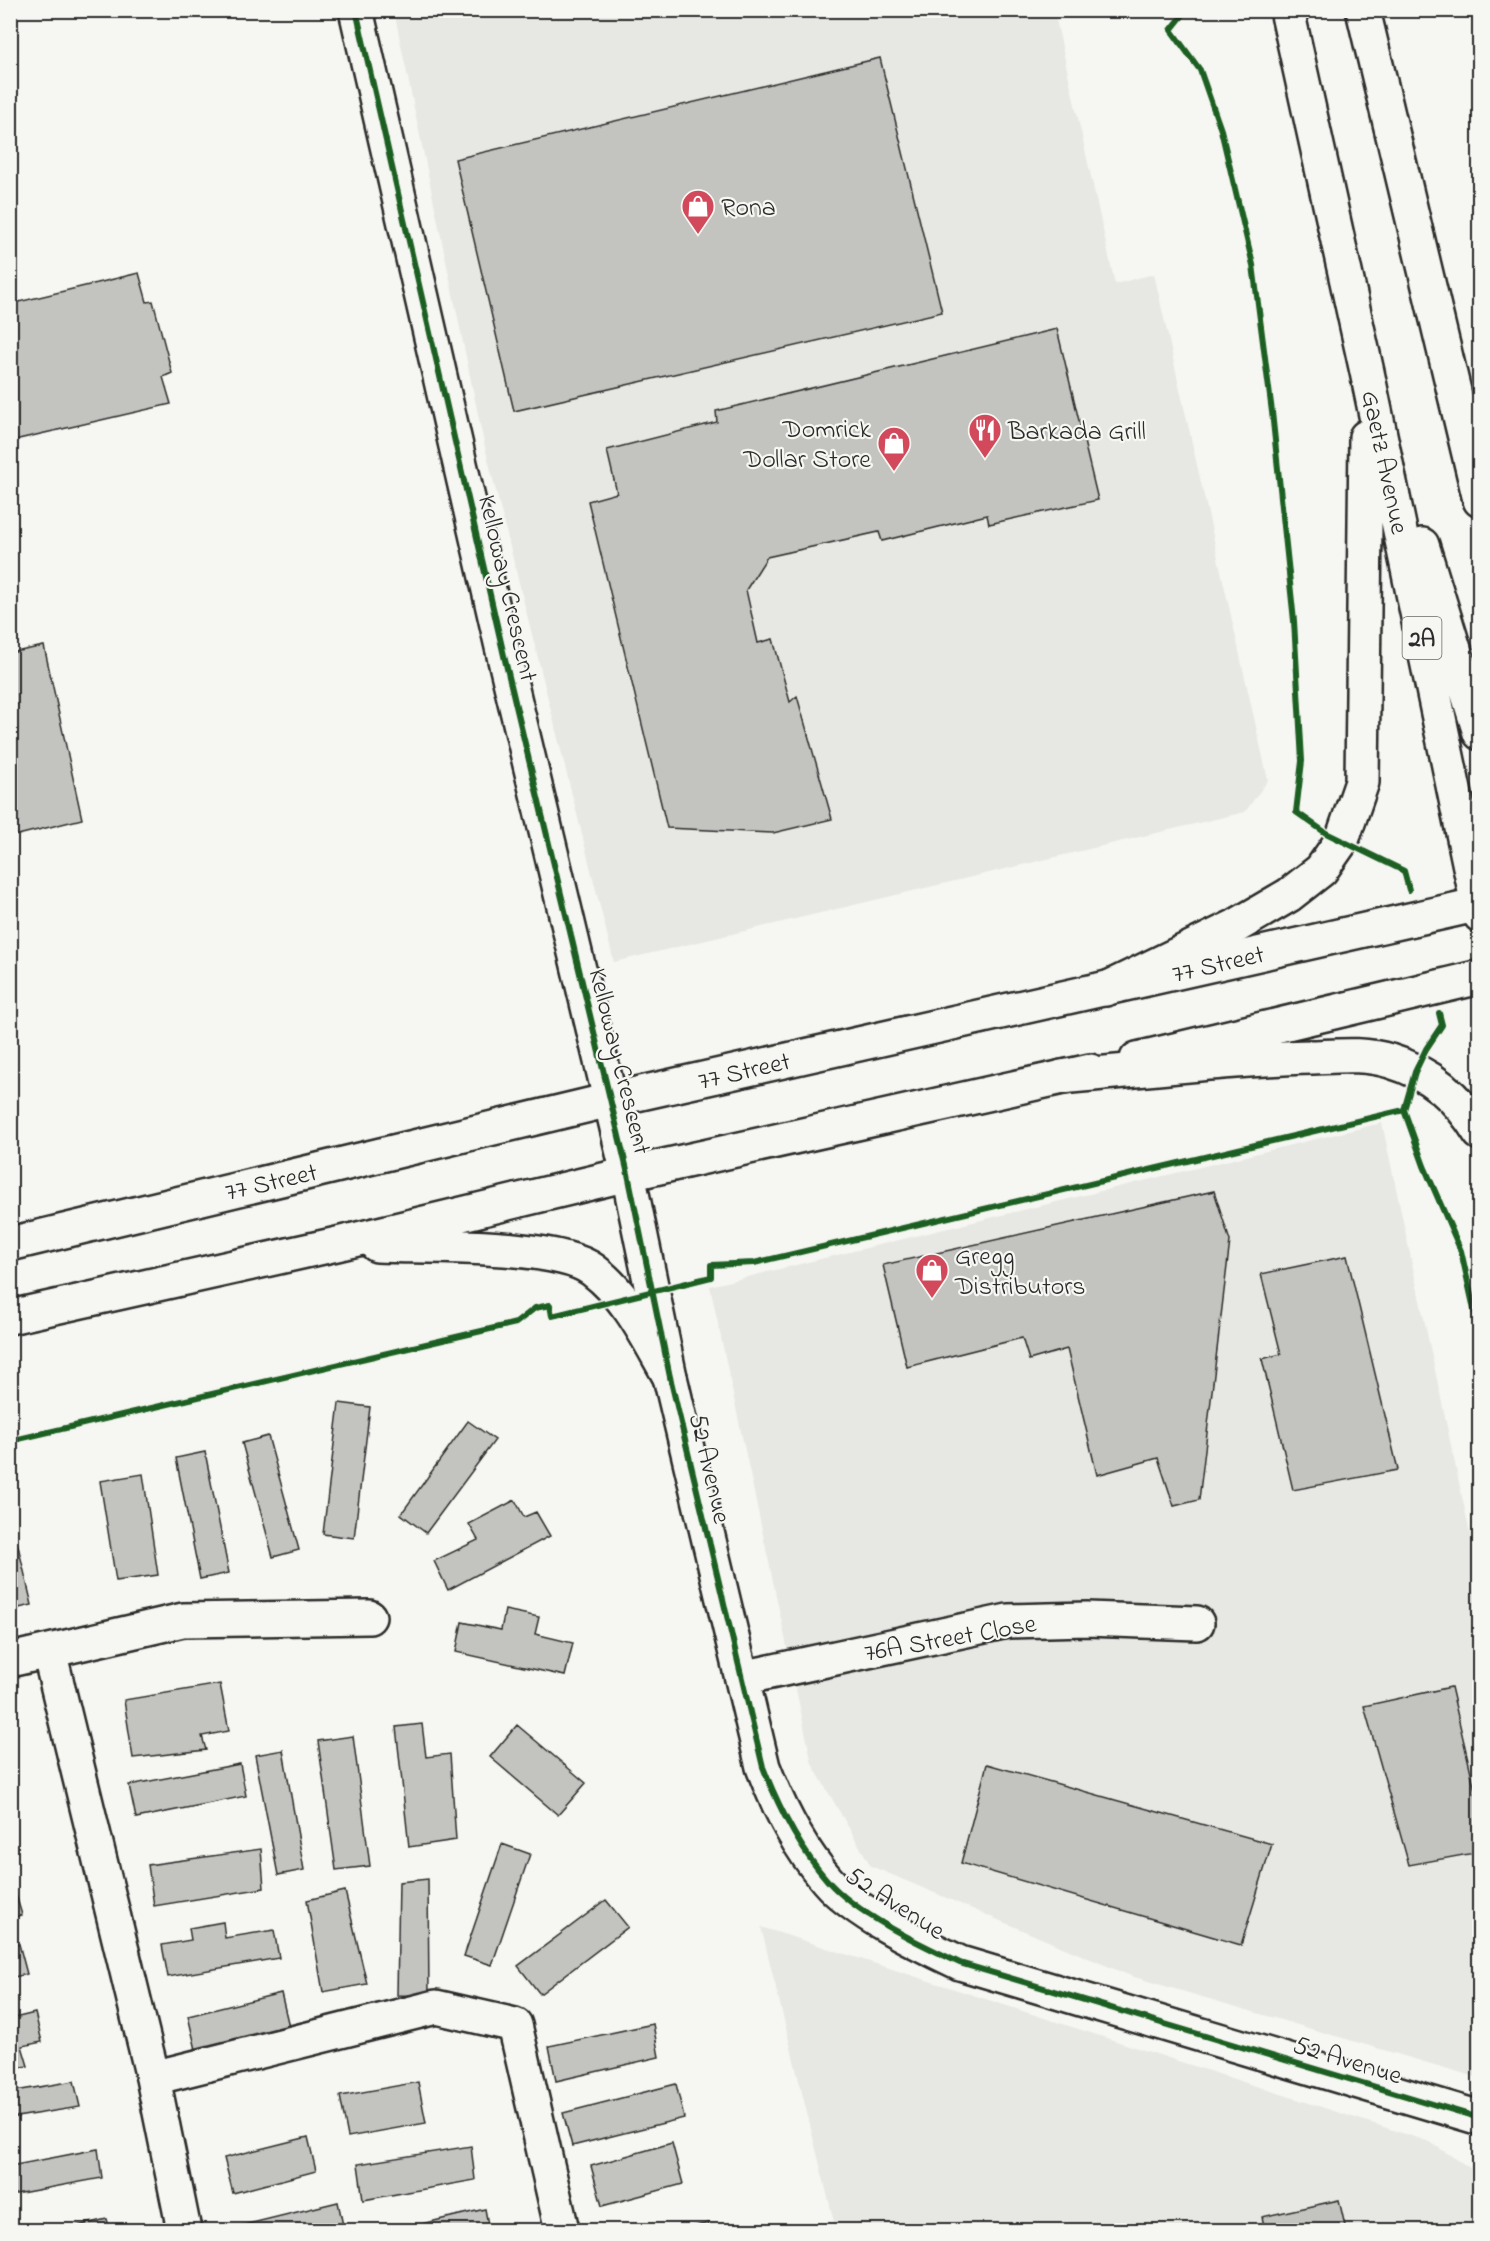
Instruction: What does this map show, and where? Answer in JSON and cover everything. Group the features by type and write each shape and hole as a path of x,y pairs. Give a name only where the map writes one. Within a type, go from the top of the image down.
{"main road":[{"name":"Kelloway Crescent","path":"356,10 502,649 628,1174"},
{"name":"Gaetz Avenue","path":"1287,10 1367,372 1479,908"},
{"path":"1363,10 1479,500"},
{"path":"1367,372 1479,733"},
{"path":"1106,989 1236,926 1289,895 1321,870 1342,840 1362,782 1367,372"},
{"name":"77 Street","path":"10,1244 610,1100 1479,908"},
{"path":"10,1317 337,1244 628,1174 1062,1077 1479,977"},
{"path":"1062,1077 1280,1058 1362,1056 1390,1061 1440,1084 1464,1107 1479,1133"},
{"name":"52 Avenue","path":"628,1174 670,1377 763,1767 780,1809 804,1849 828,1881 865,1911 910,1939 960,1963 1479,2118"},
{"path":"337,1244 537,1251 566,1257 591,1268 622,1299 670,1377"},
{"path":"10,1660 183,1620 369,1617"},
{"name":"76A Street Close","path":"742,1678 1008,1621 1087,1618 1197,1623"},
{"path":"49,1651 153,2078 184,2230"},
{"path":"153,2078 436,2007 515,2025 562,2230"}],"shaded area":[{"path":"394,11 1054,11 1115,284 1154,274 1268,780 1245,812 614,962 484,443"},
{"path":"1382,1123 1479,1576 1479,2078 1131,1976 871,1866 812,1764 710,1286"},
{"path":"761,1927 1430,2142 1479,2174 1479,2230 836,2230"}],"building":[{"name":"Rona","path":"880,58 942,312 514,411 455,159"},
{"path":"139,273 147,302 153,301 172,373 163,377 171,404 10,441 10,304"},
{"path":"1057,329 1098,500 989,524 987,515 882,541 879,532 767,557 746,590 758,643 773,639 790,702 797,696 832,819 773,833 667,828 588,501 617,493 607,450 717,422 716,411"},
{"path":"44,646 82,819 10,837 10,653"},
{"path":"1214,1191 1230,1241 1199,1500 1174,1506 1158,1458 1097,1475 1067,1349 1029,1360 1022,1338 907,1367 883,1265"},
{"path":"1347,1256 1398,1470 1293,1490 1262,1359 1281,1354 1261,1274"},
{"path":"339,1403 370,1407 354,1538 323,1534"},
{"path":"468,1421 495,1440 426,1533 401,1514"},
{"path":"268,1436 299,1550 273,1557 242,1443"},
{"path":"205,1452 229,1573 200,1579 176,1458"},
{"path":"143,1474 158,1575 116,1581 100,1481"},
{"path":"515,1500 524,1517 536,1512 550,1536 448,1590 434,1561 478,1540 469,1524"},
{"path":"10,1512 32,1605 10,1610"},
{"path":"505,1610 539,1617 535,1634 573,1643 565,1676 456,1652 462,1622 501,1630"},
{"path":"220,1684 229,1731 202,1736 206,1750 133,1758 124,1700"},
{"path":"1451,1687 1480,1811 1480,1833 1476,1834 1480,1852 1409,1865 1364,1706"},
{"path":"422,1724 426,1757 450,1754 456,1840 409,1847 396,1727"},
{"path":"517,1725 586,1783 558,1815 490,1757"},
{"path":"353,1736 370,1866 336,1870 318,1741"},
{"path":"283,1750 304,1870 278,1875 255,1755"},
{"path":"240,1764 246,1796 136,1818 129,1785"},
{"path":"987,1764 1272,1844 1241,1945 961,1863"},
{"path":"502,1844 530,1854 492,1965 464,1956"},
{"path":"261,1849 264,1888 154,1906 148,1865"},
{"path":"428,1879 429,1996 397,1995 399,1882"},
{"path":"13,1885 22,1915 10,1918 10,1886"},
{"path":"345,1891 367,1984 323,1992 307,1900"},
{"path":"606,1900 628,1927 540,1994 518,1966"},
{"path":"223,1922 225,1938 274,1930 279,1958 168,1977 162,1945 191,1940 189,1928"},
{"path":"19,1944 27,1974 10,1978 10,1946"},
{"path":"281,1993 291,2035 198,2058 188,2016"},
{"path":"35,2013 42,2042 22,2046 28,2066 10,2069 10,2019"},
{"path":"653,2024 659,2057 556,2081 549,2046"},
{"path":"74,2081 80,2107 10,2118 10,2092"},
{"path":"418,2082 426,2123 348,2137 340,2096"},
{"path":"676,2084 684,2118 572,2146 563,2113"},
{"path":"308,2137 316,2171 233,2193 224,2158"},
{"path":"672,2143 683,2184 602,2206 591,2166"},
{"path":"471,2146 475,2180 363,2200 358,2164"},
{"path":"98,2149 102,2178 10,2195 10,2166"},
{"path":"1339,2200 1346,2230 1265,2230 1262,2217"},
{"path":"338,2202 344,2230 223,2230"},
{"path":"485,2209 489,2230 396,2230"},
{"path":"107,2219 110,2230 60,2230"},
{"path":"708,2223 710,2230 680,2230"}],"cycle path":[{"path":"356,10 505,660 628,1174 670,1377 763,1767 790,1826 807,1854 839,1893 889,1927 960,1963 1480,2118"},
{"path":"1187,10 1171,30 1200,70 1221,130 1253,265 1272,412 1294,621 1302,761 1296,812 1326,833 1404,871 1409,890"},
{"path":"1439,1013 1442,1025 1426,1049 1415,1072 1404,1110 1424,1166 1461,1251 1480,1336"},
{"path":"10,1441 516,1323 535,1308 550,1305 552,1316 711,1277 711,1265 754,1263 1404,1110"}],"place":[{"name":"Rona","path":"698,235"},
{"name":"Barkada Grill","path":"985,459"},
{"name":"Domrick Dollar Store","path":"894,472"},
{"name":"Gregg Distributors","path":"932,1299"}]}
